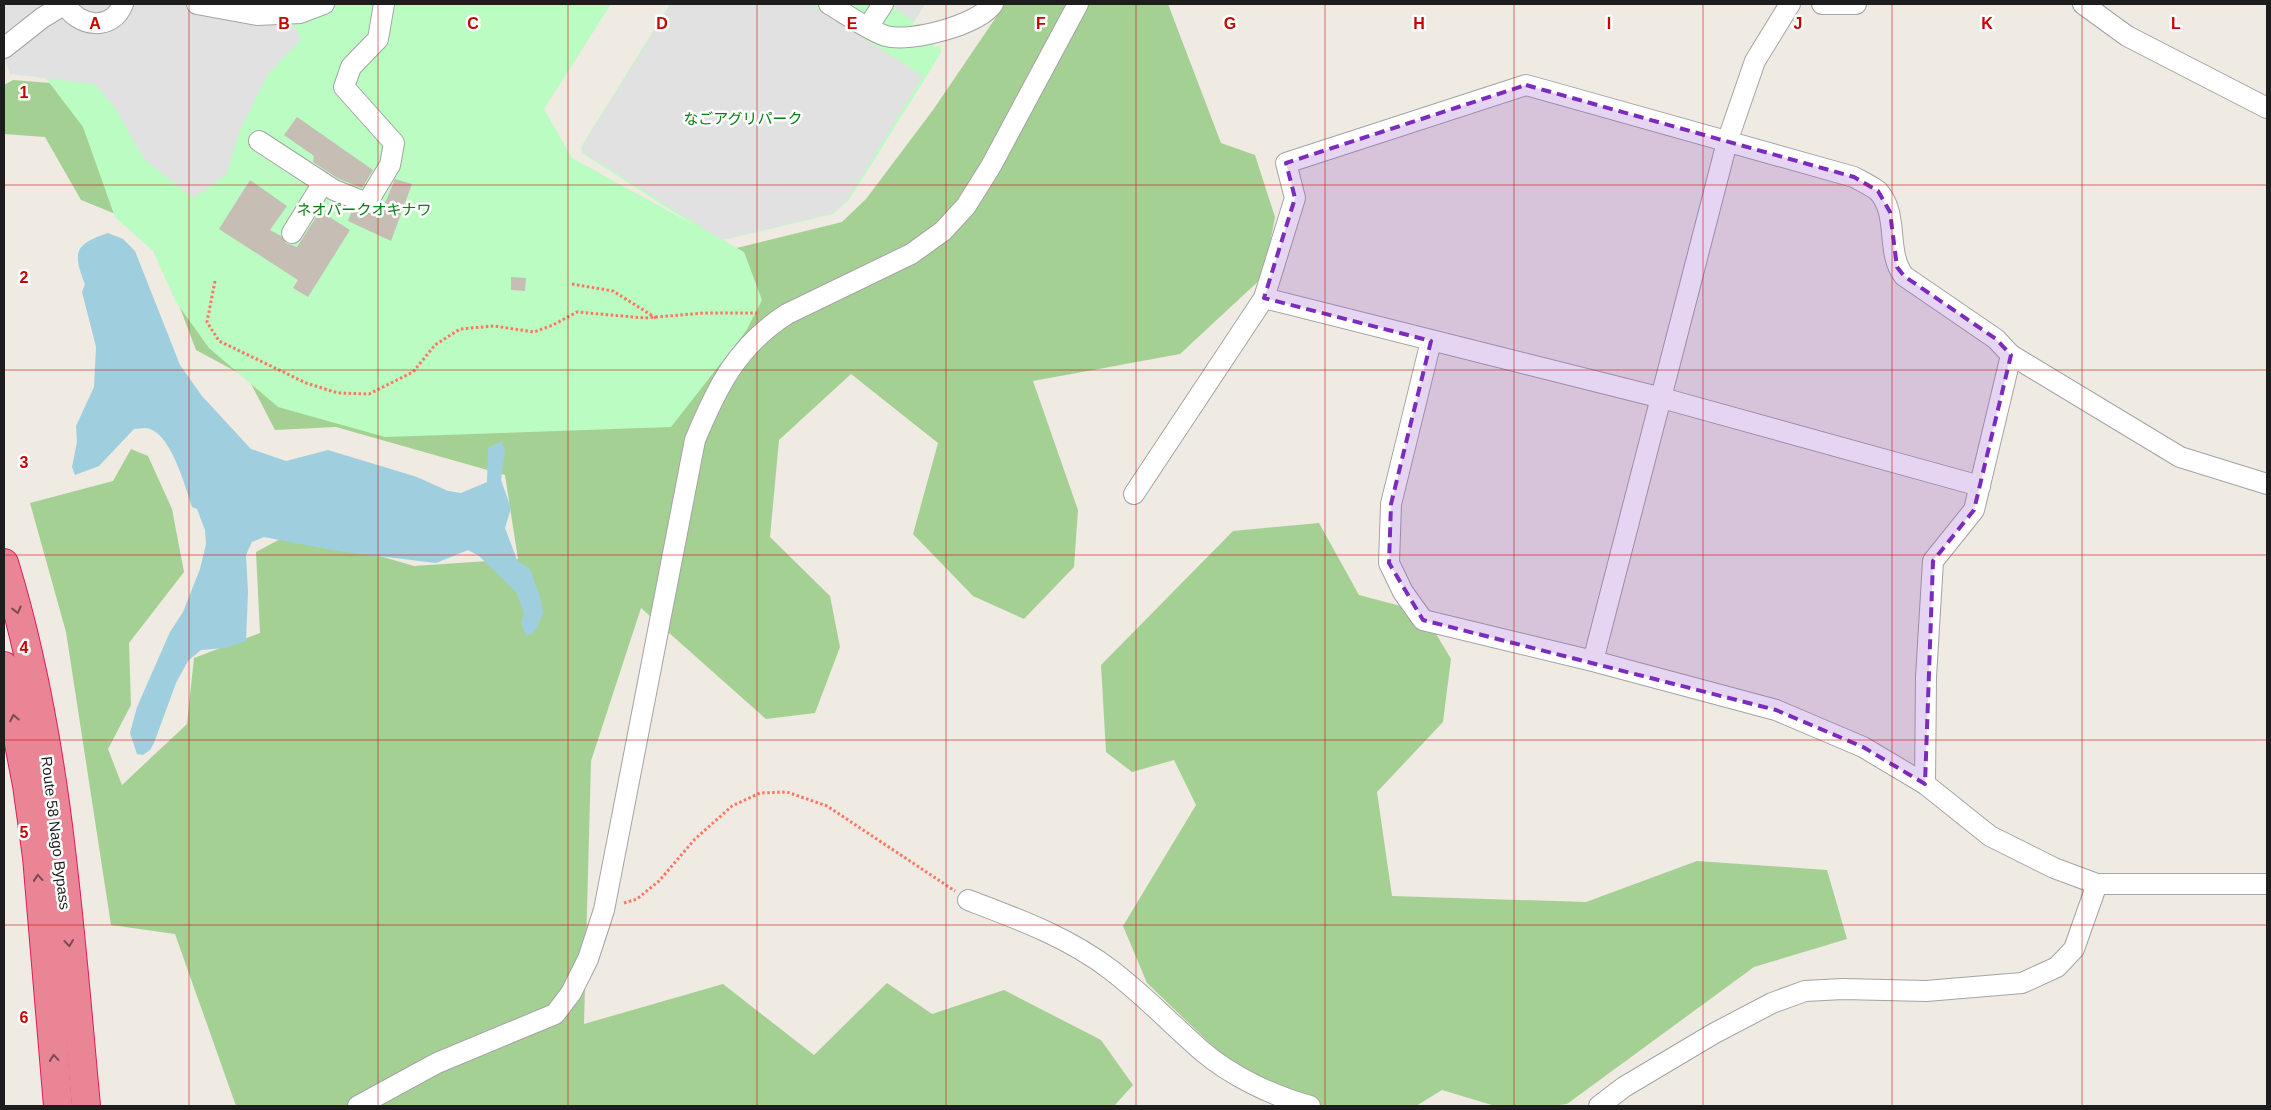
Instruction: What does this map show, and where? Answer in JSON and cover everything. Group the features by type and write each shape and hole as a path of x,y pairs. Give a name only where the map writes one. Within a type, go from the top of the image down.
{"highway":[{"name":"Route 58 Nago Bypass","path":"4,563 26,646 44,736 60,854 86,1106"},
{"name":"Route 58 Nago Bypass","path":"4,666 27,785 36,857 58,1106"}],"street":[{"path":"4,48 42,18 65,4 71,13 87,23 107,21 121,7 138,4"},
{"path":"197,4 300,13 324,4"},
{"path":"259,141 334,190 366,203 390,165 394,144 344,88 351,67 378,39 384,4"},
{"path":"829,4 886,37 928,34 972,21 993,4"},
{"path":"868,27 883,4"},
{"path":"358,1106 437,1063 555,1014 572,993 588,959 604,910 695,440 711,402 730,367 751,341 770,325 787,314 911,254 943,231 966,206 991,166 1078,4"},
{"path":"1593,661 1727,142 1755,61 1790,4"},
{"path":"1822,4 1856,4"},
{"path":"2083,4 2127,36 2267,108"},
{"path":"1134,494 1264,298 1295,198 1286,163 1526,85 1854,177 1878,191 1890,212 1897,267 1904,276 1996,339 2011,355 2180,457 2267,484"},
{"path":"292,232 323,183"},
{"path":"1264,298 1662,398 1980,486"},
{"path":"1431,341 1391,504 1389,563 1402,592 1423,620 1593,661 1776,710 1863,747 1925,784 1990,836 2054,868 2097,884 2267,884"},
{"path":"1925,784 1926,677 1933,561 1974,510 2011,355"},
{"path":"1599,1106 1624,1087 1713,1034 1772,1002 1806,991 1843,989 1926,991 2022,983 2057,967 2074,949 2097,884"},
{"path":"968,900 1062,938 1144,995 1203,1052 1232,1072 1293,1102 1310,1106"}],"path":[{"path":"215,281 207,322 219,341 306,383 338,393 369,394 413,372 435,344 460,329 494,326 534,332 553,325 577,312 656,318 704,313 787,314"},
{"path":"572,284 613,290 656,318"},
{"path":"604,910 637,899 659,881 695,839 732,806 760,793 787,792 827,806 968,900"}],"highlighted area":[{"path":"1526,85 1854,177 1878,191 1890,212 1897,267 1904,276 1996,339 2011,355 1974,510 1933,561 1925,784 1863,747 1776,710 1423,620 1389,563 1391,504 1431,341 1264,298 1295,198 1286,163"}],"green space":[{"name":"ネオパークオキナワ","path":"4,4 611,4 544,109 572,158 694,225 582,153 581,147 670,4 925,4 912,25 923,23 935,47 940,45 941,53 849,200 833,214 723,240 744,252 762,300 746,331 671,427 385,437 278,407 209,348 176,302 153,251 115,217 83,127 48,81 4,31"},
{"path":"1005,4 1168,4 1221,143 1255,155 1275,217 1264,276 1180,354 1033,381 1078,510 1074,567 1024,619 973,596 913,534 938,443 851,374 779,440 770,537 830,596 840,647 815,713 766,719 641,608 591,761 584,1024 723,984 814,1055 887,983 932,1014 1004,990 1101,1040 1133,1085 1114,1106 236,1106 175,934 111,925 66,632 30,503 113,481 131,449 148,456 172,509 184,572 129,643 131,705 108,749 122,785 187,724 194,658 260,633 256,552 295,531 414,566 518,559 505,475 336,427 275,430 248,378 196,350 150,228 81,200 45,137 4,134 4,85 13,80 88,86 511,154 720,252 842,222 866,199 933,110"},
{"path":"1319,523 1359,595 1423,612 1451,659 1443,722 1377,792 1392,896 1586,902 1697,861 1827,870 1847,939 1754,967 1567,1104 1552,1106 1495,1106 1442,1090 1416,1106 1275,1106 1147,983 1123,926 1196,805 1174,760 1132,772 1106,752 1101,665 1233,531"}],"shaded area":[{"path":"4,4 285,4 301,39 268,74 239,132 227,174 193,198 145,160 113,105 95,84 10,74 4,56"},
{"name":"なごアグリパーク","path":"671,4 810,4 923,76 847,200 837,210 829,214 722,240 583,152 582,147"},
{"path":"891,4 925,4 914,21"}],"water":[{"path":"108,233 123,239 135,251 180,365 202,396 251,449 286,461 328,450 417,477 448,491 461,493 487,482 488,448 502,441 505,451 501,480 511,508 505,528 517,560 530,569 541,600 543,613 533,633 526,636 521,622 524,613 516,592 479,556 468,550 436,563 337,551 264,537 252,542 246,555 248,592 246,641 226,648 201,650 188,661 176,683 154,743 150,750 143,755 137,754 130,733 137,707 170,632 183,612 200,569 206,544 205,530 197,509 192,507 177,463 165,442 150,429 134,429 99,466 75,475 72,467 77,442 76,426 94,387 96,347 82,292 85,284 78,264 78,257 79,251 89,241"}],"building":[{"path":"297,117 373,170 362,188 339,179 313,162 314,156 284,135"},
{"path":"395,179 412,184 391,241 348,221 352,210 363,214 373,213 380,215"},
{"path":"250,180 287,206 270,230 281,236 286,243 297,247 320,211 350,230 308,297 293,288 298,280 219,229"},
{"path":"511,277 526,278 525,291 511,290"}]}
